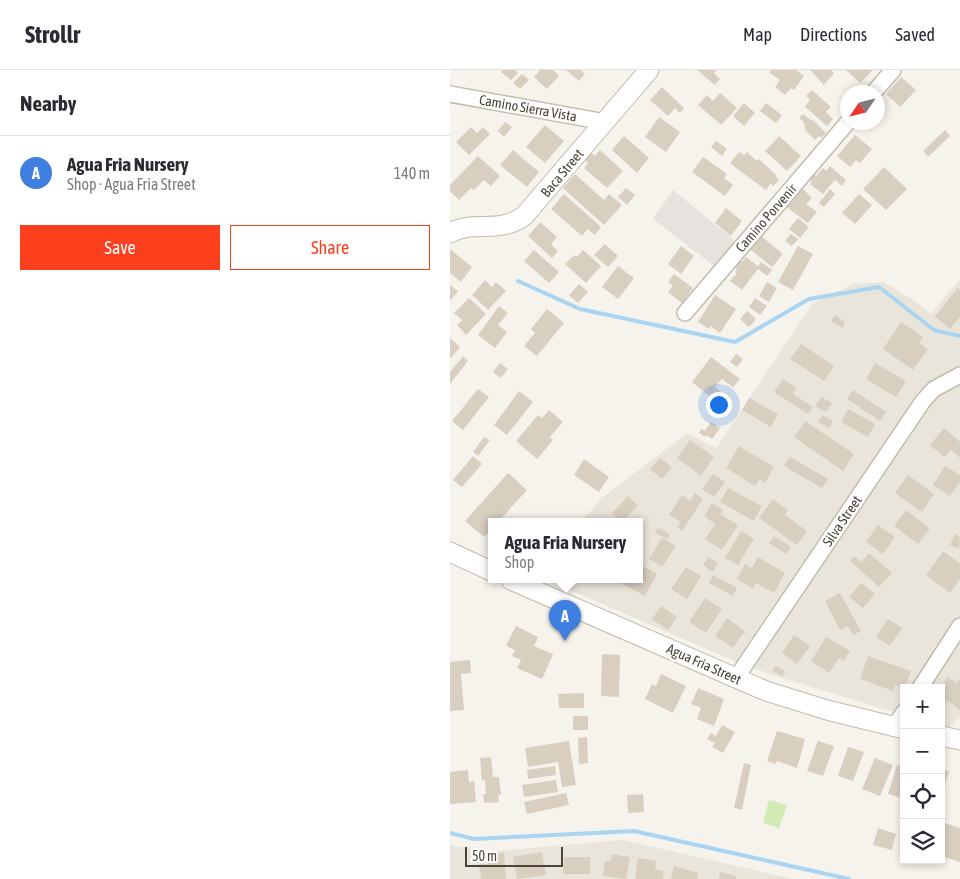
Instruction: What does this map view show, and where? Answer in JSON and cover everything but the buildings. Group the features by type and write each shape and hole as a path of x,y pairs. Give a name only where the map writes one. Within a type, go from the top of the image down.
{"street":[{"name":"Baca Street","path":"450,233 460,228 496,227 508,224 524,216 649,70"},
{"path":"880,85 893,70"},
{"name":"Camino Sierra Vista","path":"450,94 605,122"},
{"name":"Camino Porvenir","path":"685,313 841,130"},
{"name":"Silva Street","path":"736,678 923,401 934,389 960,375"},
{"path":"450,552 488,570"},
{"name":"Agua Fria Street","path":"518,583 736,678 800,703 900,722"},
{"path":"923,684 960,626"},
{"path":"945,737 960,740"}],"shaded area":[{"path":"673,190 735,241 714,266 653,219"},
{"path":"960,279 960,717 950,727 945,726 945,684 900,684 900,714 773,675 734,661 554,583 643,583 643,518 584,518 602,498 687,433 716,448 812,304 853,284 884,282 918,303 931,314"},
{"path":"623,840 793,879 450,879 450,845 486,852"}],"green space":[{"path":"769,800 787,805 779,828 763,823"}],"waterway":[{"path":"518,281 580,309 735,342 809,299 879,287 934,330 960,336"},
{"path":"450,833 474,839 634,831 849,879"}],"place":[{"name":"Agua Fria Nursery","path":"565,641"}]}
